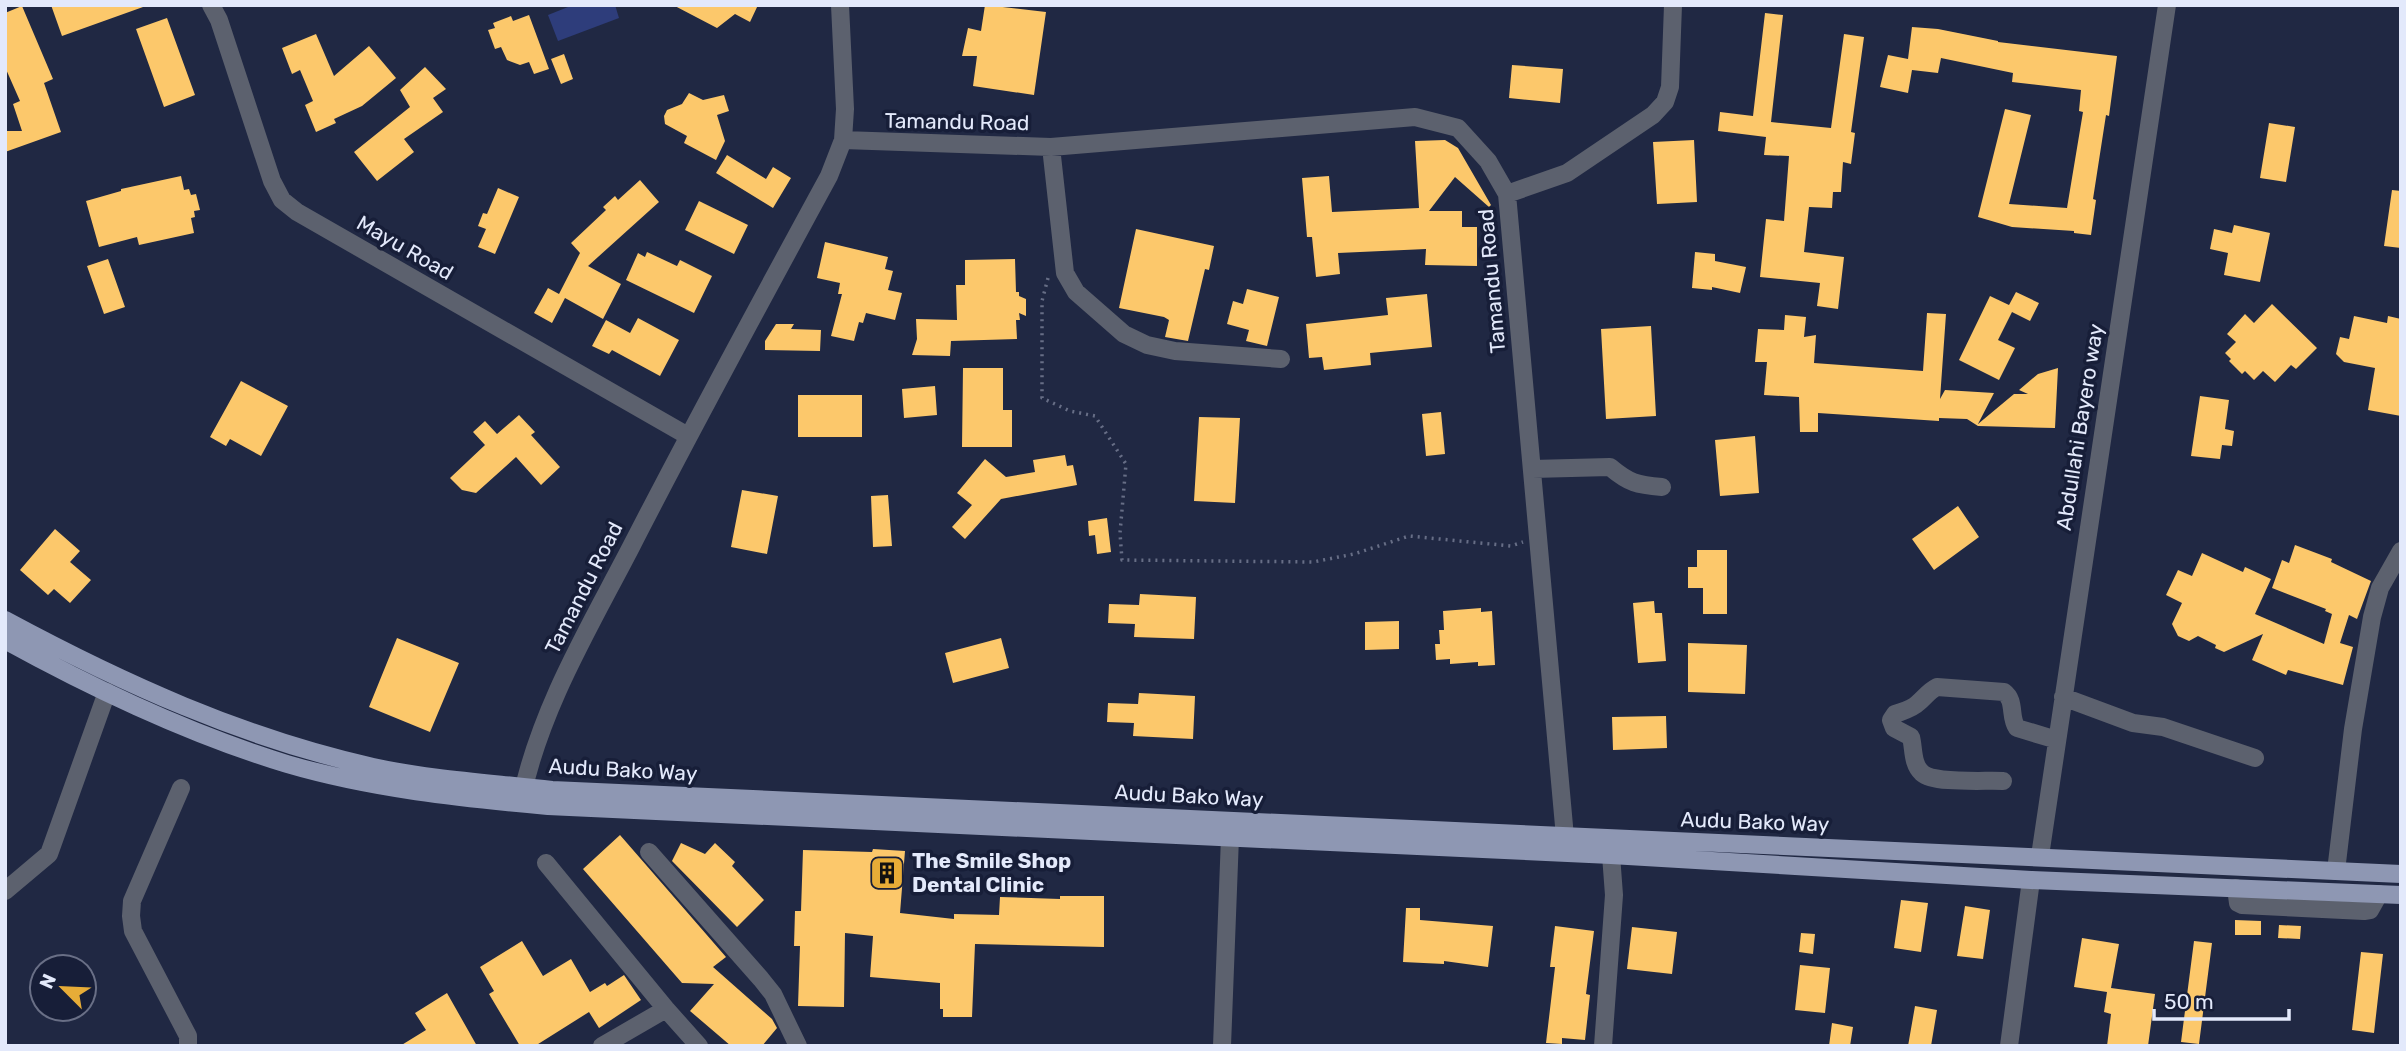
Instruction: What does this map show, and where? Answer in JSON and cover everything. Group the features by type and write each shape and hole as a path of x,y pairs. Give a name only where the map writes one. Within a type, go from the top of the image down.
{"main road":[{"name":"Audu Bako Way","path":"5,620 131,685 256,734 308,751 375,767 522,795 1230,837 2040,856 2401,874"},
{"name":"Audu Bako Way","path":"5,640 107,692 200,733 289,764 367,783 445,797 566,791 1566,844 1611,855 2031,880 2401,895"}],"street":[{"name":"Mayu Road","path":"211,5 219,20 272,181 282,200 297,212 688,436"},
{"name":"Tamandu Road","path":"522,795 543,729 567,670 688,436 829,176 843,140 845,109 840,5"},
{"path":"1507,194 1567,173 1653,115 1665,102 1670,87 1674,5"},
{"name":"Abdullahi Bayero way","path":"2040,856 2167,5"},
{"name":"Tamandu Road","path":"843,140 1051,147 1415,117 1458,128 1488,161 1507,194 1566,844"},
{"path":"1051,147 1065,274 1076,292 1124,334 1147,345 1175,351 1281,359"},
{"path":"1532,469 1610,467 1637,485 1661,487"},
{"path":"2336,871 2353,729 2372,617 2380,588 2401,551"},
{"path":"2003,781 1931,779 1921,773 1914,760 1911,737 1894,728 1891,720 1895,713 1911,708 1937,687 2004,692 2009,696 2017,728 2057,740"},
{"path":"5,891 48,854 107,692"},
{"path":"2063,697 2133,723 2163,727 2255,758"},
{"path":"181,788 132,901 131,916 133,931 188,1036 188,1046"},
{"path":"1222,1046 1230,837"},
{"path":"649,852 773,994 798,1046"},
{"path":"1603,1046 1614,895 1611,855"},
{"path":"546,863 699,1046"},
{"path":"2009,1046 2031,880"},
{"path":"602,1046 666,1009"}],"path":[{"path":"1049,277 1042,301 1042,398 1070,411 1096,416 1126,464 1120,533 1122,560 1313,562 1354,554 1409,536 1511,546 1538,537"}],"shaded area":[{"path":"573,5 615,5 619,18 558,41 548,15"}],"building":[{"path":"51,5 143,5 143,7 62,36"},
{"path":"673,5 758,5 750,22 735,14 717,28"},
{"path":"985,5 1046,12 1034,95 973,86 977,56 962,56 968,28 981,31"},
{"path":"22,6 53,79 44,83 61,132 5,152 5,131 22,131 13,104 20,101 5,67 5,13"},
{"path":"1765,13 1783,15 1771,122 1831,128 1844,34 1864,37 1851,132 1855,133 1851,164 1843,162 1841,192 1833,192 1832,208 1809,207 1804,252 1844,257 1838,309 1817,306 1820,283 1760,277 1766,219 1784,221 1789,156 1764,155 1766,137 1718,131 1720,112 1753,116"},
{"path":"529,15 549,69 534,74 529,62 520,65 507,60 501,47 495,49 488,30 495,28 493,23 511,16 513,21"},
{"path":"167,18 195,95 164,107 136,29"},
{"path":"1912,27 1938,29 1998,42 2117,56 2093,199 2096,200 2091,235 2074,231 2012,227 1978,217 2005,109 2031,115 2009,204 2067,208 2083,112 2079,111 2081,90 2012,82 2013,73 1941,58 1938,73 1912,70 1908,93 1880,87 1888,55 1908,59"},
{"path":"316,34 334,76 369,46 396,78 362,106 334,119 336,123 316,132 305,105 313,101 300,70 292,74 282,48"},
{"path":"564,54 573,79 561,84 551,59"},
{"path":"1512,65 1563,69 1560,103 1509,98"},
{"path":"425,67 446,89 433,98 443,112 404,139 414,152 377,181 354,152 410,107 400,90"},
{"path":"689,93 703,100 724,95 729,111 717,115 725,141 716,160 684,143 687,136 665,124 664,116 667,110 682,104"},
{"path":"2269,123 2295,127 2286,182 2260,178"},
{"path":"1445,140 1458,148 1491,205 1489,207 1455,177 1429,211 1462,211 1462,227 1477,227 1477,266 1425,265 1426,249 1338,253 1340,274 1316,277 1312,237 1307,237 1302,178 1329,176 1332,212 1419,208 1415,141"},
{"path":"1694,140 1697,202 1657,204 1653,142"},
{"path":"727,155 766,179 773,167 791,178 773,208 716,173"},
{"path":"181,176 184,190 189,189 191,195 196,194 200,210 194,211 195,217 191,218 194,233 139,245 137,237 99,247 86,201 121,189"},
{"path":"640,180 659,202 588,266 621,284 603,319 565,298 552,323 534,313 548,288 559,294 580,253 571,243 606,210 603,207 615,196 618,200"},
{"path":"498,188 519,197 495,254 478,247 486,229 478,226 483,213 487,214"},
{"path":"2392,190 2401,191 2401,248 2384,246"},
{"path":"699,201 748,225 734,254 685,230"},
{"path":"2234,225 2270,233 2260,282 2224,275 2228,253 2210,249 2214,229 2232,233"},
{"path":"1136,229 1214,246 1209,270 1205,269 1188,341 1165,337 1169,320 1164,317 1119,308"},
{"path":"825,242 888,257 885,269 893,271 888,290 902,293 895,320 866,313 863,323 859,322 854,341 831,336 842,294 838,294 840,283 817,278"},
{"path":"647,252 677,266 680,260 712,276 694,313 626,280 638,253 645,257"},
{"path":"1695,252 1715,254 1715,261 1746,267 1740,293 1712,287 1712,290 1692,288"},
{"path":"108,259 125,307 104,314 87,266"},
{"path":"1015,259 1016,292 1026,299 1026,316 1019,313 1020,320 1016,320 1017,339 951,341 950,356 912,355 917,339 916,319 957,320 956,285 965,285 965,260"},
{"path":"1247,289 1279,297 1267,346 1246,341 1249,330 1227,324 1233,301 1243,304"},
{"path":"2016,292 2039,303 2030,321 2012,312 1998,340 2015,348 1999,380 1959,360 1990,296 2009,305"},
{"path":"1427,294 1432,347 1370,353 1371,365 1324,370 1322,357 1309,358 1306,324 1388,315 1386,298"},
{"path":"2272,304 2317,348 2296,369 2291,365 2275,382 2263,371 2254,380 2245,371 2242,374 2229,361 2231,359 2225,353 2236,342 2227,334 2245,314 2254,323"},
{"path":"1927,313 1946,314 1940,399 1945,390 1994,393 1978,424 2014,394 2028,394 2019,390 2038,374 2058,368 2055,428 1978,426 1967,419 1939,418 1939,421 1818,413 1818,432 1800,432 1799,397 1764,395 1767,362 1755,362 1758,329 1784,330 1785,315 1806,317 1804,337 1816,335 1814,363 1923,371"},
{"path":"2354,316 2387,323 2388,316 2401,319 2401,416 2368,410 2375,368 2344,362 2336,354 2340,337 2349,339"},
{"path":"638,318 679,340 660,376 612,350 609,354 592,346 606,320 630,333"},
{"path":"776,324 794,324 791,329 821,330 820,351 765,350 765,341"},
{"path":"1651,326 1656,416 1606,419 1601,329"},
{"path":"963,368 1003,368 1003,410 1012,410 1012,447 962,447"},
{"path":"241,381 288,406 261,456 230,439 226,446 210,437"},
{"path":"935,386 937,415 904,418 902,389"},
{"path":"798,395 862,395 862,437 798,437"},
{"path":"2200,396 2229,400 2225,429 2234,431 2232,446 2222,445 2220,459 2191,456"},
{"path":"1441,412 1445,454 1426,456 1422,414"},
{"path":"519,415 535,432 531,435 560,467 541,485 516,457 476,493 462,490 450,478 485,445 473,432 485,421 497,434"},
{"path":"1199,417 1240,418 1235,503 1194,501"},
{"path":"1755,436 1759,493 1720,496 1715,440"},
{"path":"1065,455 1067,466 1073,465 1077,485 1001,499 965,539 952,527 972,505 957,493 985,459 1006,477 1035,472 1033,460"},
{"path":"742,490 778,496 767,554 731,547"},
{"path":"888,495 892,546 873,547 871,496"},
{"path":"1958,506 1979,537 1934,570 1912,539"},
{"path":"1107,518 1111,552 1097,554 1095,535 1089,536 1088,521"},
{"path":"55,529 80,551 70,562 91,580 70,603 54,589 48,595 20,570"},
{"path":"2295,545 2332,559 2331,562 2371,581 2357,619 2349,615 2340,643 2353,647 2343,685 2288,670 2286,675 2252,660 2263,634 2224,652 2198,636 2189,641 2178,636 2172,624 2182,603 2166,595 2178,570 2192,576 2202,553 2243,572 2245,567 2271,579 2255,614 2324,644 2332,614 2325,611 2326,609 2272,588 2282,560 2289,563"},
{"path":"1697,550 1727,550 1727,614 1703,614 1703,588 1688,588 1688,567 1697,567"},
{"path":"1140,594 1196,597 1194,639 1134,637 1135,624 1108,623 1109,604 1139,605"},
{"path":"1654,601 1655,613 1662,613 1666,661 1638,663 1633,603"},
{"path":"1481,608 1481,612 1492,611 1495,665 1478,666 1478,662 1450,664 1450,659 1436,660 1435,644 1440,644 1439,630 1444,630 1443,611"},
{"path":"1399,621 1399,649 1365,650 1365,622"},
{"path":"397,638 459,663 430,732 369,707"},
{"path":"1001,638 1009,668 953,683 945,653"},
{"path":"1688,643 1747,645 1745,694 1688,692"},
{"path":"1139,693 1195,696 1193,739 1133,736 1134,723 1107,722 1108,703 1138,704"},
{"path":"1666,716 1667,748 1613,750 1612,717"},
{"path":"620,835 726,957 713,967 772,1019 777,1028 762,1046 731,1046 690,1011 714,984 682,983 583,869"},
{"path":"681,843 705,854 715,843 735,862 732,866 764,900 737,927 672,861"},
{"path":"873,849 905,851 900,913 954,919 954,914 999,915 1000,897 1060,899 1060,896 1104,896 1104,947 975,944 972,1017 943,1017 943,1009 940,1009 940,983 870,977 873,936 845,933 844,1007 798,1006 800,946 794,946 795,911 801,911 803,850 872,852"},
{"path":"1901,900 1928,903 1921,952 1894,948"},
{"path":"1965,906 1990,910 1983,959 1957,956"},
{"path":"1406,908 1420,908 1420,920 1493,926 1488,967 1444,961 1444,964 1403,962"},
{"path":"2235,920 2261,921 2261,935 2235,935"},
{"path":"2279,925 2301,926 2300,939 2278,938"},
{"path":"1555,926 1594,931 1586,994 1590,995 1585,1040 1562,1038 1562,1044 1546,1043 1555,967 1550,967"},
{"path":"1632,927 1677,932 1672,974 1627,969"},
{"path":"1801,933 1815,934 1813,954 1799,952"},
{"path":"2082,938 2119,944 2111,988 2155,994 2148,1046 2107,1046 2111,1014 2104,1012 2107,992 2074,987"},
{"path":"522,941 543,976 571,959 590,992 605,983 607,986 624,975 641,1000 599,1028 589,1012 535,1046 520,1046 489,994 494,991 480,967"},
{"path":"2194,941 2212,943 2199,1044 2181,1042"},
{"path":"2361,952 2383,954 2374,1033 2352,1030"},
{"path":"1800,965 1830,968 1825,1013 1795,1010"},
{"path":"447,993 477,1046 400,1046 426,1030 415,1013"},
{"path":"1915,1006 1937,1010 1931,1046 1908,1046"},
{"path":"1832,1023 1853,1027 1850,1046 1829,1046"}],"place":[{"name":"The Smile Shop Dental Clinic","path":"887,873"}]}
